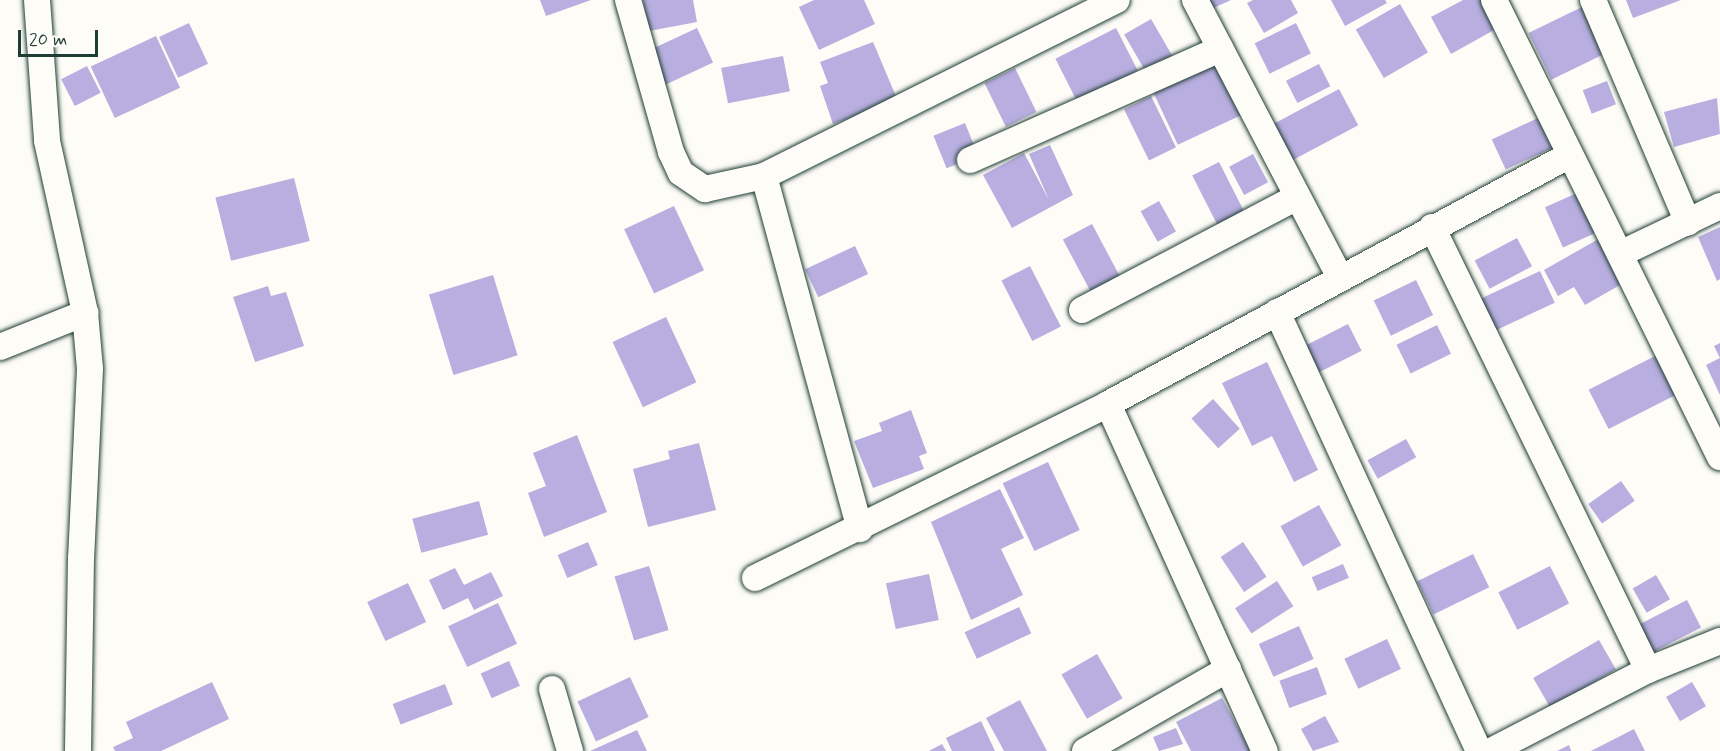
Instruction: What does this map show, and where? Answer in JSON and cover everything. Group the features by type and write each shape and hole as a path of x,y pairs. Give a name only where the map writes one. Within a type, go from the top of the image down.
{"street":[{"path":"37,0 47,141 85,313 90,369 81,558 78,751"},
{"path":"628,0 671,152 681,173 705,189 764,176 1117,0"},
{"path":"1195,0 1295,198 1340,277"},
{"path":"1494,0 1568,156 1620,254 1720,457"},
{"path":"1593,0 1688,223"},
{"path":"970,160 1221,49"},
{"path":"754,578 860,529 1108,404 1432,227 1568,156"},
{"path":"764,176 860,529"},
{"path":"1082,310 1295,198"},
{"path":"1620,254 1720,206"},
{"path":"1432,227 1648,670"},
{"path":"1277,312 1479,751"},
{"path":"0,347 85,313"},
{"path":"1108,404 1265,751"},
{"path":"1491,751 1648,670 1720,641"},
{"path":"1084,751 1228,669"},
{"path":"552,689 570,751"}],"building":[{"path":"540,0 591,0 546,16"},
{"path":"643,0 693,0 697,22 649,31"},
{"path":"814,0 864,0 875,24 819,50 799,7"},
{"path":"1205,0 1231,0 1209,10"},
{"path":"1253,0 1291,0 1298,13 1264,33 1247,3"},
{"path":"1331,0 1385,0 1387,3 1345,26"},
{"path":"1463,0 1489,0 1503,25 1451,54 1431,17"},
{"path":"1626,0 1681,0 1633,18"},
{"path":"1400,4 1428,52 1384,78 1356,30"},
{"path":"1586,5 1609,52 1551,80 1528,33"},
{"path":"1151,19 1173,57 1146,73 1124,34"},
{"path":"189,23 208,64 178,78 159,37"},
{"path":"1296,23 1311,54 1270,74 1255,43"},
{"path":"697,28 713,62 666,84 650,50"},
{"path":"1116,28 1138,71 1077,102 1055,59"},
{"path":"156,36 180,88 115,118 91,66"},
{"path":"873,42 898,101 833,124 820,86 828,83 820,62"},
{"path":"783,56 790,91 728,103 721,68"},
{"path":"1218,63 1242,115 1178,145 1154,93"},
{"path":"1319,64 1330,86 1297,103 1286,81"},
{"path":"87,66 101,93 75,106 61,79"},
{"path":"1015,68 1036,112 1006,127 984,83"},
{"path":"1607,81 1616,104 1592,114 1583,90"},
{"path":"1339,89 1358,125 1286,164 1267,127"},
{"path":"1151,96 1176,147 1149,160 1124,109"},
{"path":"1717,98 1720,134 1674,147 1664,112"},
{"path":"1538,118 1552,148 1506,169 1492,140"},
{"path":"965,123 978,155 947,168 933,136"},
{"path":"1050,145 1073,195 1012,228 983,175 1024,153 1049,200 1029,154"},
{"path":"1253,154 1268,182 1244,195 1229,167"},
{"path":"1219,162 1244,212 1218,226 1192,176"},
{"path":"294,178 310,241 231,261 215,198"},
{"path":"1577,193 1595,233 1563,247 1545,207"},
{"path":"1159,201 1176,232 1158,242 1141,211"},
{"path":"674,206 704,270 654,294 624,229"},
{"path":"1092,224 1121,278 1092,293 1063,239"},
{"path":"1720,227 1720,279 1717,281 1698,237"},
{"path":"1602,237 1627,281 1585,305 1574,287 1558,296 1544,270"},
{"path":"1517,238 1532,266 1490,289 1475,261"},
{"path":"855,246 868,274 818,297 805,269"},
{"path":"1030,266 1061,327 1032,341 1001,281"},
{"path":"1540,271 1555,303 1496,330 1481,298"},
{"path":"493,275 518,355 453,375 429,295"},
{"path":"1416,280 1433,315 1391,336 1374,301"},
{"path":"268,286 271,296 286,292 304,346 255,362 233,297"},
{"path":"666,317 696,382 643,407 613,342"},
{"path":"1348,324 1362,351 1315,374 1302,348"},
{"path":"1437,325 1451,354 1411,373 1397,345"},
{"path":"1720,343 1720,358 1714,346"},
{"path":"1659,354 1679,393 1609,429 1589,390"},
{"path":"1720,358 1720,395 1706,365"},
{"path":"1267,362 1318,470 1294,482 1272,436 1252,446 1222,383"},
{"path":"1213,399 1240,429 1218,448 1191,418"},
{"path":"911,410 927,453 919,456 924,469 873,488 854,441 882,431 879,423"},
{"path":"577,435 607,512 544,537 528,493 546,486 533,453"},
{"path":"1406,439 1416,457 1378,479 1368,460"},
{"path":"699,443 716,510 648,527 633,469 670,459 668,451"},
{"path":"1048,462 1080,530 1034,551 1003,483"},
{"path":"1621,481 1635,501 1602,524 1588,504"},
{"path":"1000,489 1024,538 1001,549 1023,595 971,620 931,522"},
{"path":"479,501 488,535 421,553 412,519"},
{"path":"1319,505 1341,545 1303,567 1281,526"},
{"path":"588,542 598,565 567,578 558,555"},
{"path":"1243,542 1266,577 1244,592 1221,557"},
{"path":"1473,554 1489,587 1433,614 1417,581"},
{"path":"1343,564 1349,578 1318,591 1312,577"},
{"path":"649,566 669,630 634,641 615,577"},
{"path":"1550,566 1569,603 1517,630 1498,592"},
{"path":"455,568 464,585 491,572 503,596 474,610 468,598 443,610 429,580"},
{"path":"929,574 939,620 896,629 886,583"},
{"path":"1656,575 1670,599 1647,613 1633,588"},
{"path":"1277,581 1293,606 1251,633 1235,608"},
{"path":"408,583 426,622 385,641 367,602"},
{"path":"1687,600 1701,628 1646,656 1632,628"},
{"path":"498,603 517,644 467,667 448,626"},
{"path":"1019,607 1031,633 977,659 965,632"},
{"path":"1299,626 1314,659 1273,677 1259,644"},
{"path":"1387,639 1401,669 1358,689 1344,659"},
{"path":"1599,640 1616,669 1550,707 1533,678"},
{"path":"1097,654 1122,698 1087,719 1061,674"},
{"path":"509,661 520,686 492,698 481,674"},
{"path":"1317,667 1327,694 1289,708 1279,681"},
{"path":"630,677 649,717 596,741 577,702"},
{"path":"212,682 229,719 161,751 115,751 113,747 133,738 126,722"},
{"path":"1692,682 1706,706 1680,721 1666,697"},
{"path":"445,684 453,705 401,725 393,704"},
{"path":"1222,698 1251,751 1191,751 1176,722"},
{"path":"1020,700 1047,751 1004,751 986,718"},
{"path":"1325,716 1339,742 1313,751 1301,729"},
{"path":"981,721 995,751 952,751 946,738"},
{"path":"1176,728 1183,744 1159,751 1153,737"},
{"path":"1634,729 1645,751 1591,751"},
{"path":"637,730 647,751 590,751"},
{"path":"942,744 946,751 929,751"},
{"path":"1569,745 1571,751 1557,751"}]}
